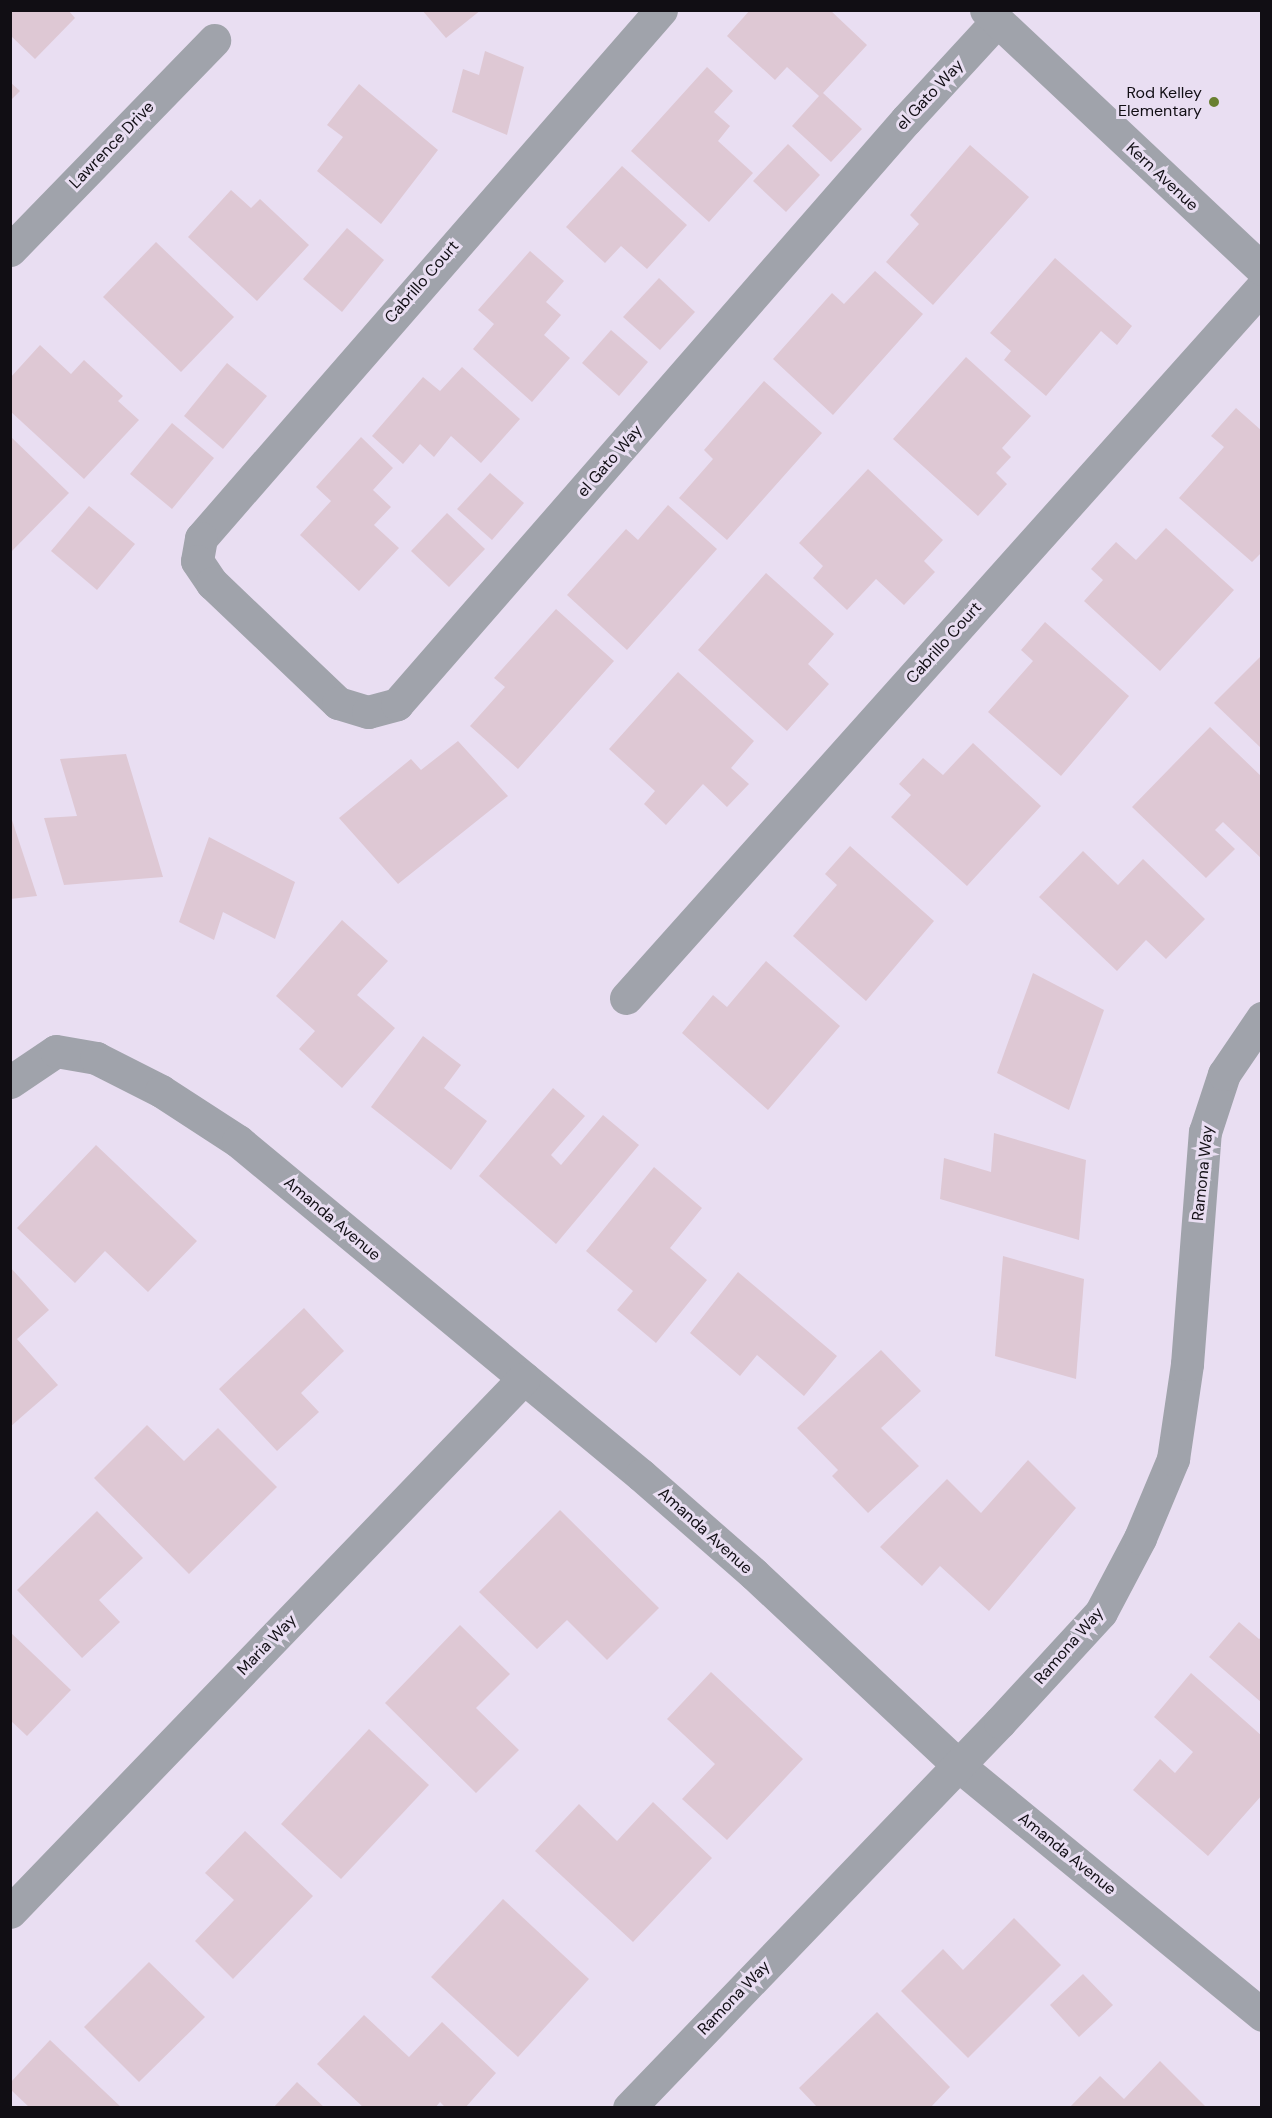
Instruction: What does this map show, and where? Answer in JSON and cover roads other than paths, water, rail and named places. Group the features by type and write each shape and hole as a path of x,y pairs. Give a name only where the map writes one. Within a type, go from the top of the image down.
{"street":[{"name":"Cabrillo Court","path":"197,561 201,538 233,498 661,10"},
{"name":"el Gato Way","path":"197,561 212,583 338,703 368,712 397,704 906,120 992,16"},
{"name":"Kern Avenue","path":"992,16 1262,269"},
{"name":"Lawrence Drive","path":"10,250 214,40"},
{"name":"Cabrillo Court","path":"626,998 1262,287"},
{"name":"Ramona Way","path":"629,2108 958,1765 1101,1612 1140,1539 1173,1459 1187,1364 1204,1132 1224,1074 1262,1018"},
{"name":"Amanda Avenue","path":"10,1082 56,1051 96,1058 161,1091 238,1141 641,1475 745,1566 958,1765 1262,2015"},
{"name":"Maria Way","path":"10,1912 524,1378"}],"place":[{"name":"Rod Kelley Elementary","path":"1214,102"}]}
